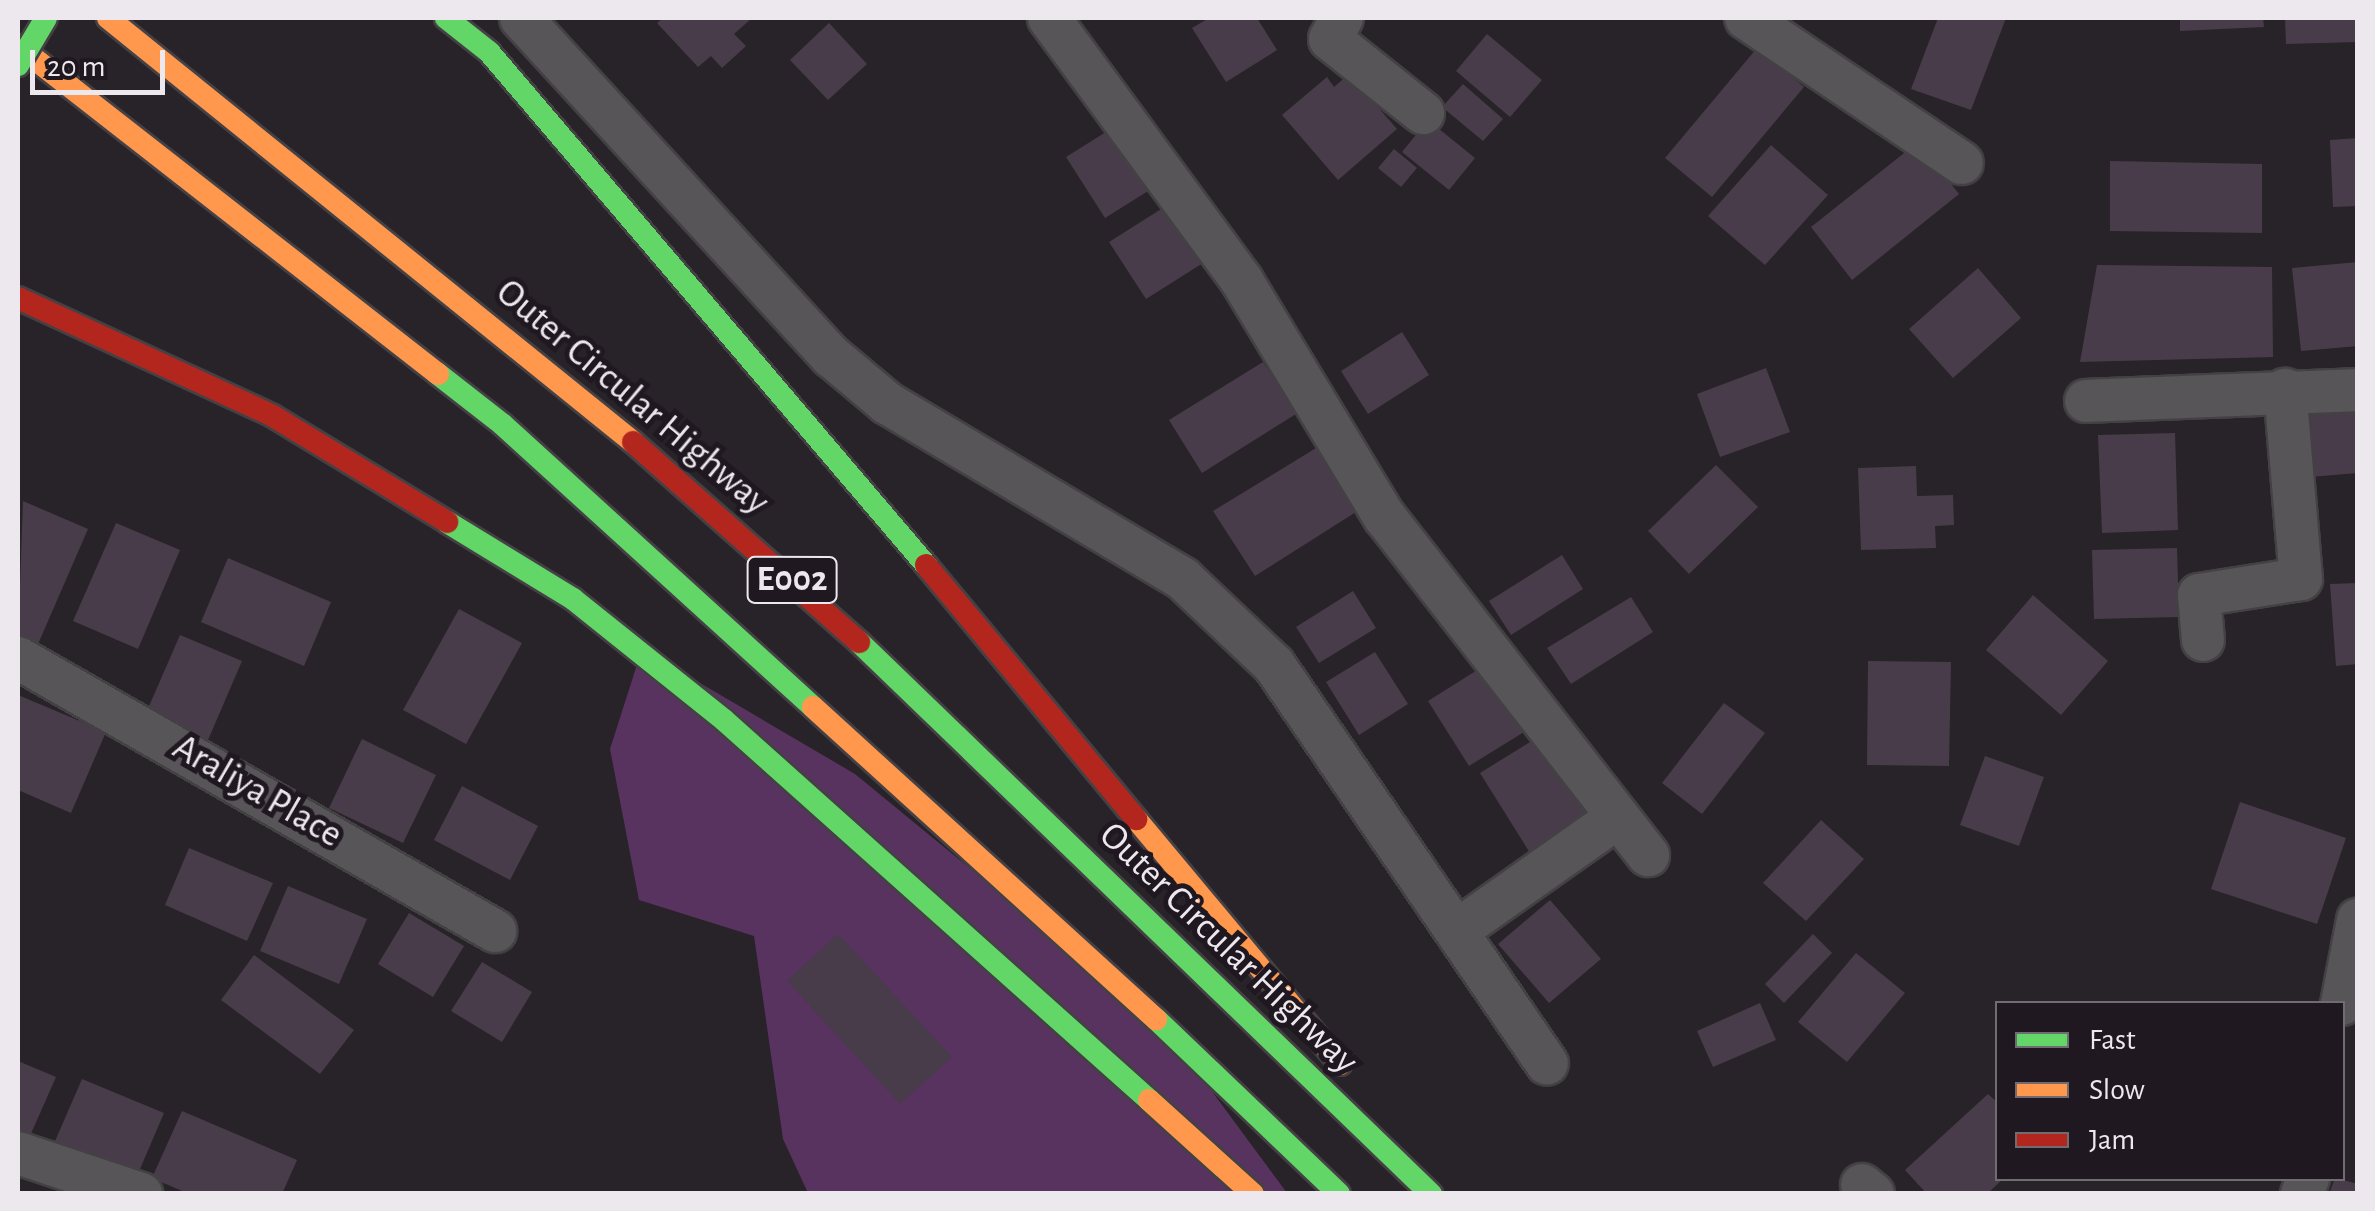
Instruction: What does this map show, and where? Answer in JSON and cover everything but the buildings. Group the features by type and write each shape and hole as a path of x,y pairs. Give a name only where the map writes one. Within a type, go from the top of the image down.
{"main road":[{"path":"18,64 46,18"},
{"name":"Outer Circular Highway","path":"108,18 552,371 831,615 1431,1194"},
{"path":"446,18 489,52 750,353 1448,1194"},
{"name":"E002","path":"18,46 502,424 1292,1143 1339,1194"},
{"path":"18,298 273,416 573,599 724,720 1253,1194"}],"street":[{"path":"521,18 831,356 887,403 1183,579 1274,665 1547,1064"},
{"path":"1049,18 1242,281 1384,516 1648,855"},
{"path":"1342,18 1330,39 1423,114"},
{"path":"1746,18 1962,163"},
{"path":"2202,640 2199,596 2301,579 2285,390"},
{"path":"2086,401 2358,390"},
{"name":"Araliya Place","path":"18,658 495,931"},
{"path":"1458,930 1618,817"},
{"path":"2343,1001 2358,920"},
{"path":"18,1154 141,1194"}],"shaded area":[{"path":"642,649 855,774 1166,1029 1287,1193 808,1193 783,1139 754,936 639,900 610,749"}],"traffic: fast":[{"path":"18,65 46,18"},
{"path":"446,18 489,52 926,565"},
{"path":"438,374 502,424 813,707"},
{"path":"447,522 573,599 724,720 1149,1100"},
{"path":"859,642 1431,1194"},
{"path":"1156,1019 1339,1194"}],"traffic: slow":[{"path":"108,18 633,442"},
{"path":"18,46 438,374"},
{"path":"813,707 1156,1019"},
{"path":"1136,819 1340,1064"},
{"path":"1149,1100 1253,1194"}],"traffic: jam":[{"path":"18,298 273,416 447,522"},
{"path":"633,442 859,642"},
{"path":"926,565 1136,819"}]}
